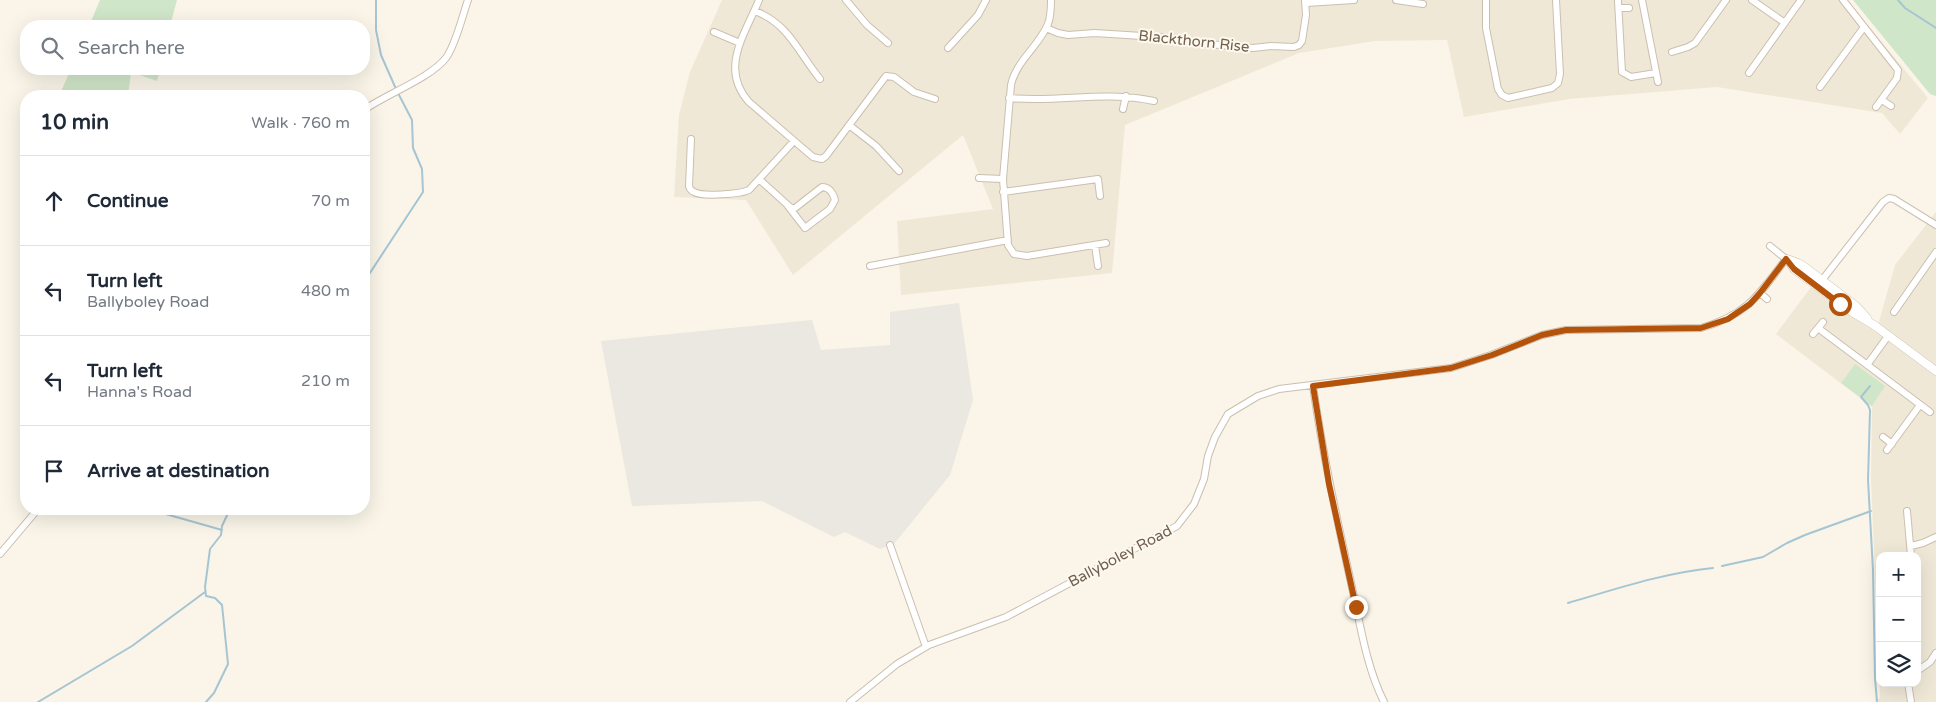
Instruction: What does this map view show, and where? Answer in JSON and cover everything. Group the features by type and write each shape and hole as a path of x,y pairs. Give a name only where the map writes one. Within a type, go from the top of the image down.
{"street":[{"path":"370,106 430,72 447,57 468,0"},
{"path":"759,0 740,43 734,68 739,89 749,102 813,157 822,159 886,76 894,77 914,92 934,99"},
{"path":"846,0 867,25 888,43"},
{"path":"948,48 976,18 986,0"},
{"path":"1051,0 1050,16 1046,28 1016,70 1010,90 1003,179 1008,245 1014,254 1027,256 1106,243"},
{"name":"Blackthorn Rise","path":"1046,28 1071,35 1095,32 1173,38 1197,43 1251,48 1271,46 1294,48 1302,41 1306,20 1305,2 1354,0"},
{"path":"1396,0 1422,4"},
{"path":"1486,0 1486,28 1498,89 1502,95 1508,98 1553,88 1559,82 1556,0"},
{"path":"1642,0 1658,82"},
{"path":"1672,52 1695,43 1726,0"},
{"path":"1752,0 1785,23"},
{"path":"1749,73 1801,0"},
{"path":"1843,0 1898,72 1897,78 1876,107"},
{"path":"1629,8 1619,5 1622,72 1631,77 1656,73"},
{"path":"754,11 769,17 781,26 820,79"},
{"path":"1820,87 1864,26"},
{"path":"714,32 740,43"},
{"path":"1009,98 1033,100 1101,95 1126,96 1154,101"},
{"path":"1123,109 1126,96"},
{"path":"1882,100 1891,106"},
{"path":"849,125 876,146 899,171"},
{"path":"691,139 688,184 690,189 694,192 740,194 750,190 794,141"},
{"path":"979,178 1003,179"},
{"path":"1003,192 1098,179 1100,196"},
{"path":"760,180 788,206 805,228 830,208 835,200 833,194 827,188 822,188 795,208 788,206"},
{"path":"1819,283 1883,202 1889,198 1894,199 1936,225"},
{"path":"870,266 1008,240"},
{"path":"1096,245 1098,266"},
{"path":"1770,246 1787,260 1798,263 1819,283 1856,306 1874,325 1936,371"},
{"path":"1894,312 1936,252"},
{"name":"Ballyboley Road","path":"850,702 897,664 926,647 1006,617 1177,526 1194,504 1204,478 1211,447 1220,426 1228,414 1258,396 1279,389 1451,368 1492,355 1542,335 1566,330 1701,328 1736,315 1760,293 1787,260"},
{"path":"1760,293 1767,299"},
{"path":"1813,334 1823,322"},
{"path":"1818,328 1930,412"},
{"path":"1867,365 1888,336"},
{"path":"1313,386 1329,484 1342,545 1372,674 1384,702"},
{"path":"1887,450 1920,405"},
{"path":"1883,437 1892,444"},
{"path":"1907,510 1911,552"},
{"path":"0,554 33,515"},
{"path":"1911,546 1936,537"},
{"path":"890,545 926,647"},
{"path":"1921,668 1930,662 1936,653"},
{"path":"1908,687 1910,702"}],"shaded area":[{"path":"722,0 1847,0 1928,98 1900,134 1882,113 1717,87 1569,99 1464,117 1447,40 1375,41 1299,53 1125,125 1112,273 901,295 897,221 993,209 963,135 793,275 746,200 674,197 679,115 690,72"},
{"path":"1936,212 1936,702 1877,702 1876,700 1880,698 1880,687 1921,687 1921,552 1876,552 1876,600 1871,478 1872,407 1776,334 1811,287 1876,332 1895,265"},
{"path":"959,303 973,400 950,475 894,544 880,549 845,532 834,537 762,501 632,506 601,341 812,320 821,350 890,345 890,312"}],"green space":[{"path":"100,0 177,0 172,20 92,20"},
{"path":"1853,0 1936,0 1936,96 1930,94"},
{"path":"68,75 131,75 129,90 62,90"},
{"path":"140,75 158,75 157,81"},
{"path":"1855,364 1885,386 1872,406 1841,383"}],"waterway":[{"path":"376,0 376,30 381,55 396,89"},
{"path":"1898,0 1905,8 1936,28"},
{"path":"370,273 423,192 422,169 413,148 412,120 398,93"},
{"path":"1870,386 1861,397 1870,410 1868,480 1877,702"},
{"path":"1722,566 1763,557 1805,535 1871,511"},
{"path":"169,515 222,530"},
{"path":"206,702 214,693 228,664 222,605 215,598 206,596 205,587 210,549 221,535 222,526 227,515"},
{"path":"1568,603 1658,578 1713,568"},
{"path":"38,702 132,646 205,592"}],"route":[{"path":"1356,607 1329,484 1313,386 1451,368 1492,355 1542,335 1566,330 1701,328 1728,319 1750,304 1786,259 1794,269 1840,304"}]}
